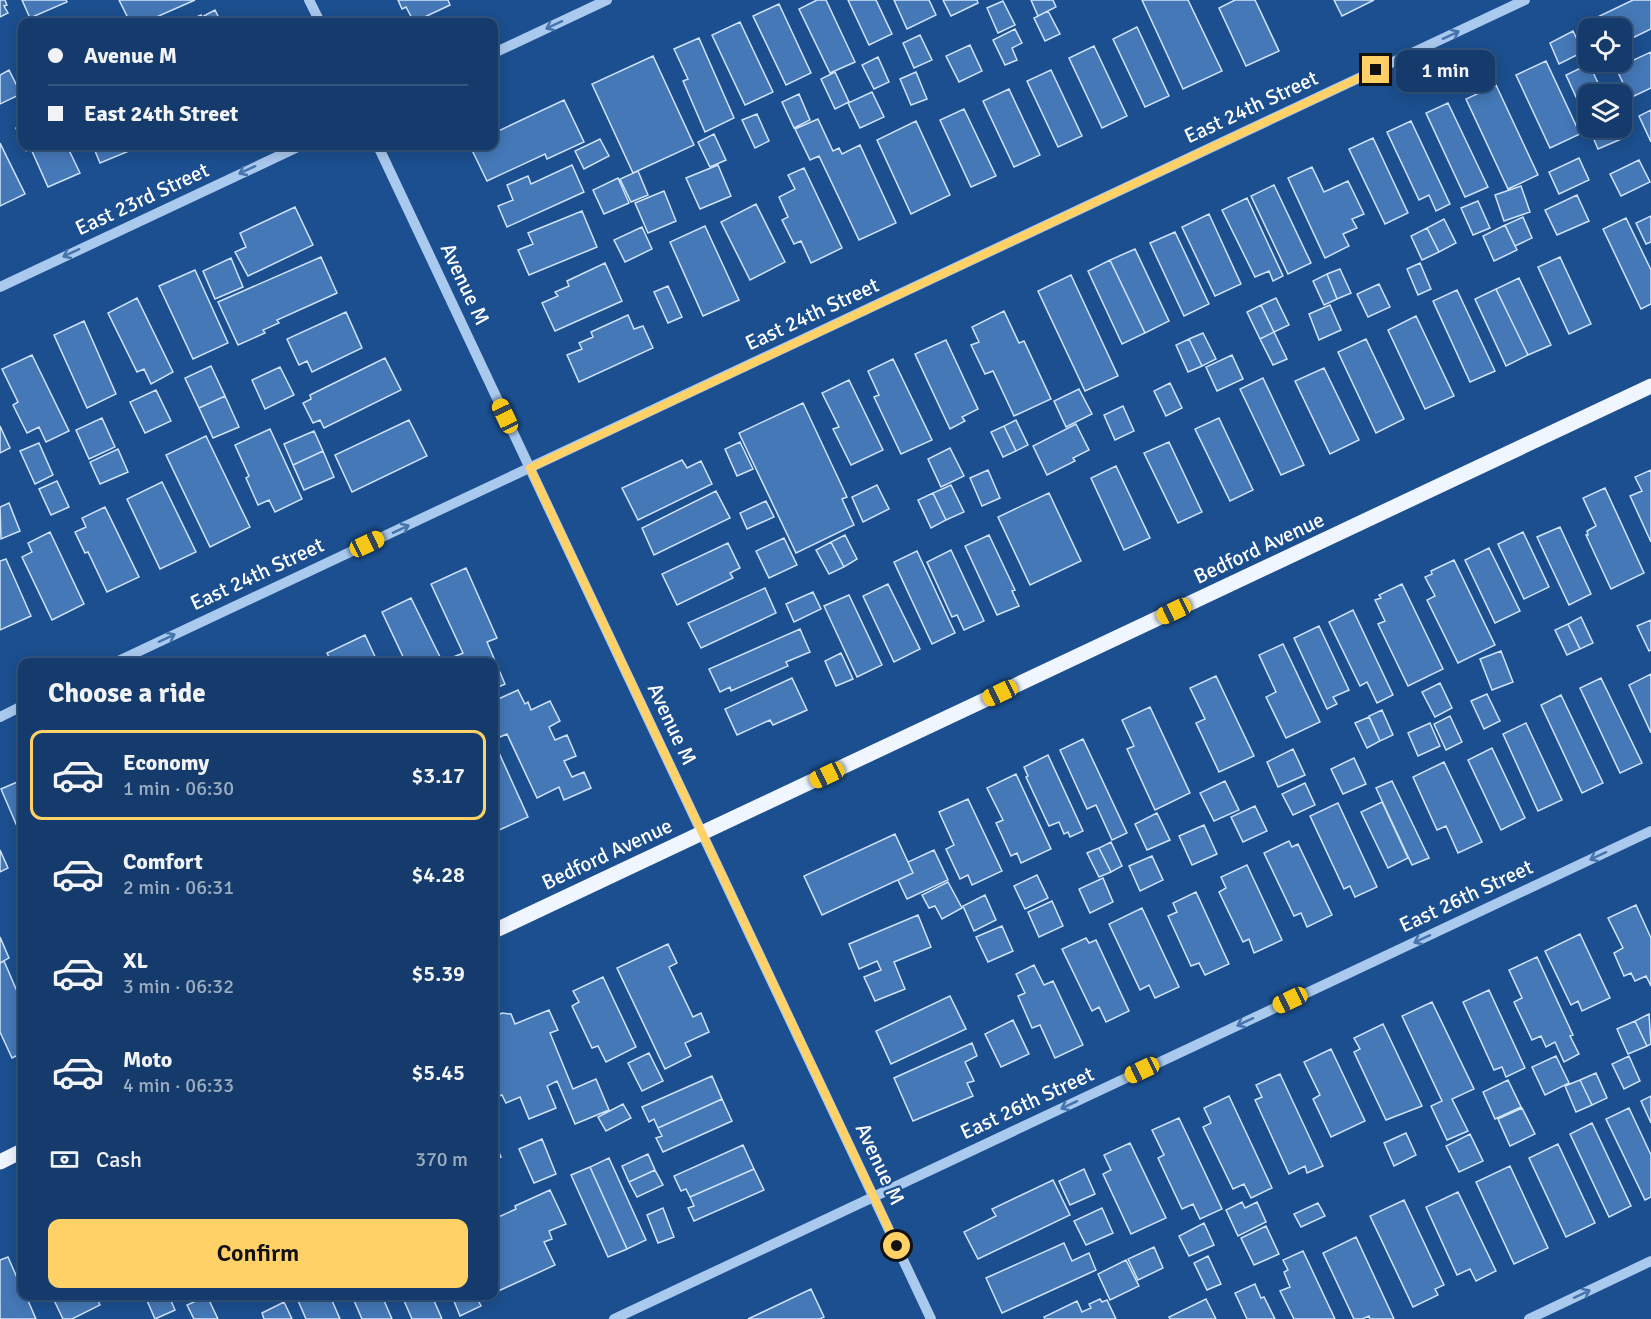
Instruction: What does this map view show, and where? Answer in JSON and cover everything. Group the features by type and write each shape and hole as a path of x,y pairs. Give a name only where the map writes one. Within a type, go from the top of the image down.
{"main road":[{"name":"Bedford Avenue","path":"498,929 1651,386"},
{"path":"0,1162 18,1153"}],"street":[{"path":"309,0 318,18"},
{"path":"498,51 607,0"},
{"name":"East 24th Street","path":"125,658 1525,0"},
{"name":"East 23rd Street","path":"0,287 291,150"},
{"name":"Avenue M","path":"380,150 931,1319"},
{"path":"0,717 18,708"},
{"name":"East 26th Street","path":"614,1319 1651,831"},
{"path":"1529,1319 1651,1261"}],"building":[{"path":"0,0 5,0 7,5 4,6 8,13 0,17"},
{"path":"22,0 66,0 67,2 30,18"},
{"path":"119,0 195,0 154,18 128,18"},
{"path":"398,0 448,0 450,5 422,18 412,18 406,7 402,9"},
{"path":"817,0 826,0 855,62 830,73 799,9"},
{"path":"848,0 876,0 892,34 869,45"},
{"path":"894,0 929,0 936,15 907,29"},
{"path":"943,0 977,0 978,3 951,16"},
{"path":"1031,0 1053,0 1056,7 1038,16"},
{"path":"1142,0 1188,0 1222,71 1183,89"},
{"path":"1235,0 1255,0 1279,51 1246,66 1219,8"},
{"path":"1334,0 1374,0 1342,16"},
{"path":"1633,0 1651,0 1651,29 1632,38 1632,18 1595,18"},
{"path":"1003,1 1015,25 998,33 987,8"},
{"path":"779,4 811,73 786,85 753,16"},
{"path":"215,10 219,18 195,18 201,15 202,17"},
{"path":"1048,11 1060,34 1045,41 1034,18"},
{"path":"740,22 773,92 745,105 712,35"},
{"path":"1137,27 1169,96 1145,107 1113,39"},
{"path":"1015,29 1022,43 1012,48 1017,60 1005,65 993,40"},
{"path":"1573,31 1578,42 1578,54 1559,64 1550,43"},
{"path":"920,35 932,60 914,68 903,43"},
{"path":"699,38 734,118 705,132 683,81 688,79 674,49"},
{"path":"970,45 982,71 959,82 946,56"},
{"path":"1094,46 1127,116 1102,128 1069,58"},
{"path":"1651,52 1651,88 1632,97 1632,84 1623,84 1618,72 1632,72 1632,61"},
{"path":"653,56 694,145 633,173 592,84"},
{"path":"878,57 889,82 874,89 862,65"},
{"path":"1546,61 1578,130 1578,135 1550,148 1516,75"},
{"path":"1578,69 1578,72 1593,72 1599,84 1578,84 1577,99 1566,75"},
{"path":"9,70 18,88 18,95 0,104 0,75"},
{"path":"1051,70 1082,136 1058,147 1027,81"},
{"path":"835,72 849,102 835,109 821,79"},
{"path":"916,72 927,99 911,105 900,79"},
{"path":"1496,85 1538,175 1508,189 1466,99"},
{"path":"1009,89 1040,155 1014,167 983,101"},
{"path":"872,92 884,117 860,128 848,103"},
{"path":"799,94 810,120 794,128 782,102"},
{"path":"564,100 584,142 547,159 545,154 487,181 472,150 498,150 498,131"},
{"path":"1448,103 1488,187 1465,197 1426,113"},
{"path":"964,109 996,176 971,187 940,120"},
{"path":"1651,110 1651,142 1639,116"},
{"path":"757,114 769,141 755,148 742,120"},
{"path":"818,119 833,151 839,148 842,154 860,145 896,223 859,240 819,156 810,160 795,129"},
{"path":"916,121 950,195 911,214 877,140"},
{"path":"1411,121 1450,204 1436,211 1429,195 1419,200 1387,132"},
{"path":"714,134 726,160 710,167 698,142"},
{"path":"1373,138 1408,213 1385,224 1349,149"},
{"path":"1593,138 1624,138 1598,149"},
{"path":"600,139 609,156 584,169 575,151"},
{"path":"0,143 25,194 0,206"},
{"path":"31,150 69,150 80,173 48,187"},
{"path":"95,150 132,150 100,163"},
{"path":"1579,158 1589,180 1559,194 1549,172"},
{"path":"1639,160 1650,182 1621,196 1610,174"},
{"path":"572,165 584,192 507,227 498,206 513,200 507,185 528,176 531,184"},
{"path":"718,165 731,196 700,209 686,178"},
{"path":"1312,167 1324,192 1348,181 1364,214 1352,219 1357,228 1343,234 1349,246 1325,258 1288,178"},
{"path":"804,168 842,248 811,263 801,241 794,244 782,220 788,217 779,197 795,189 788,175"},
{"path":"638,171 648,195 631,202 620,179"},
{"path":"618,178 629,203 604,214 593,190"},
{"path":"1274,185 1311,263 1288,274 1251,196"},
{"path":"1521,186 1530,212 1504,221 1495,195"},
{"path":"664,191 676,221 648,233 635,203"},
{"path":"1577,195 1589,221 1557,235 1545,210"},
{"path":"1247,198 1283,276 1273,281 1269,271 1255,277 1222,210"},
{"path":"1478,201 1490,228 1473,235 1461,208"},
{"path":"756,204 785,262 750,280 721,222"},
{"path":"295,207 313,245 248,276 235,252 246,247 240,233"},
{"path":"582,211 597,247 529,275 518,250 533,244 528,233"},
{"path":"1209,214 1241,284 1215,296 1182,227"},
{"path":"1651,216 1651,242 1646,244 1636,223"},
{"path":"1523,217 1532,238 1515,246 1505,225"},
{"path":"1626,218 1651,270 1651,304 1641,309 1603,229"},
{"path":"1444,219 1456,243 1439,252 1427,228"},
{"path":"1505,225 1517,250 1494,261 1483,236"},
{"path":"705,226 739,300 703,316 670,242"},
{"path":"642,227 652,249 625,262 614,240"},
{"path":"1427,228 1439,252 1422,260 1411,236"},
{"path":"1175,232 1209,304 1184,316 1150,243"},
{"path":"1135,249 1169,321 1145,333 1110,260"},
{"path":"321,257 337,293 277,320 279,323 263,330 265,333 238,345 218,302"},
{"path":"1560,257 1591,324 1569,334 1538,267"},
{"path":"231,258 243,287 215,299 203,271"},
{"path":"1110,260 1145,333 1122,344 1088,271"},
{"path":"605,263 622,301 555,331 542,303 558,296 555,292 569,286 567,281"},
{"path":"1420,263 1431,289 1418,295 1407,269"},
{"path":"1340,269 1351,293 1337,299 1327,274"},
{"path":"195,270 228,343 193,359 159,286"},
{"path":"1327,274 1337,299 1324,305 1313,281"},
{"path":"1071,275 1118,376 1085,391 1038,291"},
{"path":"1519,278 1551,345 1528,355 1496,289"},
{"path":"1379,284 1390,307 1368,317 1357,294"},
{"path":"668,286 682,317 668,323 654,292"},
{"path":"1496,289 1528,355 1506,366 1475,299"},
{"path":"1457,290 1495,371 1470,382 1433,301"},
{"path":"137,298 173,372 151,384 144,369 137,372 108,313"},
{"path":"1276,298 1289,325 1274,332 1261,305"},
{"path":"1261,305 1274,332 1260,339 1247,312"},
{"path":"1330,305 1341,330 1319,340 1309,314"},
{"path":"1004,311 1019,343 1024,341 1051,399 1014,416 993,371 985,374 971,345 979,342 972,327"},
{"path":"346,312 362,348 312,372 307,361 299,365 287,339"},
{"path":"628,315 634,329 643,326 653,348 579,382 567,355 582,349 579,343 593,337 591,332"},
{"path":"1416,316 1454,396 1425,409 1388,330"},
{"path":"84,321 116,394 87,408 54,335"},
{"path":"1274,332 1287,359 1273,365 1260,339"},
{"path":"1203,333 1216,359 1202,366 1189,339"},
{"path":"1189,339 1202,366 1188,372 1176,345"},
{"path":"1366,339 1404,419 1376,433 1338,352"},
{"path":"946,340 978,409 962,417 965,421 950,429 915,354"},
{"path":"32,355 69,431 46,442 39,427 27,433 13,405 18,402 2,369"},
{"path":"1232,355 1243,379 1217,391 1206,367"},
{"path":"385,358 401,390 324,428 320,420 313,423 303,403 311,399 310,395"},
{"path":"893,359 932,440 901,454 874,397 879,395 868,371"},
{"path":"211,366 225,396 199,408 185,378"},
{"path":"280,367 294,395 265,409 252,380"},
{"path":"1324,368 1359,440 1330,454 1295,381"},
{"path":"1263,378 1304,465 1281,475 1240,389"},
{"path":"849,380 883,450 851,465 833,429 839,427 822,393"},
{"path":"1170,383 1182,408 1166,416 1154,391"},
{"path":"1079,389 1092,414 1066,427 1054,401"},
{"path":"156,390 171,421 145,433 130,402"},
{"path":"225,396 239,427 213,438 199,408"},
{"path":"803,403 847,497 842,499 854,525 796,553 739,433"},
{"path":"1123,406 1134,431 1115,440 1104,415"},
{"path":"102,418 115,447 89,459 76,430"},
{"path":"1219,418 1253,490 1230,501 1195,429"},
{"path":"409,420 427,456 352,492 335,455"},
{"path":"1016,420 1028,445 1016,451 1004,426"},
{"path":"1076,424 1089,450 1073,458 1075,461 1047,475 1033,446"},
{"path":"0,426 10,448 0,453"},
{"path":"1004,426 1016,451 1003,457 991,432"},
{"path":"270,429 302,499 275,512 269,500 258,505 246,478 249,476 235,445"},
{"path":"314,431 323,451 293,465 284,444"},
{"path":"206,436 250,527 210,547 166,455"},
{"path":"740,442 753,469 737,476 725,449"},
{"path":"1169,442 1202,512 1178,523 1144,453"},
{"path":"39,443 53,475 35,484 20,451"},
{"path":"950,448 964,476 941,487 928,459"},
{"path":"118,449 128,472 100,484 90,462"},
{"path":"323,451 334,477 304,490 293,465"},
{"path":"682,460 687,468 701,461 712,484 638,520 622,488"},
{"path":"1116,466 1150,538 1124,550 1091,478"},
{"path":"988,470 1000,498 982,506 970,478"},
{"path":"1651,470 1651,542 1630,496 1642,491 1635,477"},
{"path":"57,481 69,507 51,515 39,489"},
{"path":"162,482 196,552 160,569 127,499"},
{"path":"877,485 889,509 863,522 852,497"},
{"path":"951,485 964,512 946,520 933,493"},
{"path":"1605,488 1644,573 1611,589 1586,535 1588,535 1587,531 1596,526 1583,498"},
{"path":"716,491 730,518 654,555 642,528"},
{"path":"933,493 946,520 931,528 918,500"},
{"path":"1049,493 1081,561 1030,585 998,517"},
{"path":"766,501 774,517 747,529 740,513"},
{"path":"9,503 20,531 1,539 0,507"},
{"path":"105,507 139,577 107,592 88,552 85,553 75,532 86,527 82,518"},
{"path":"1560,527 1591,594 1569,605 1537,537"},
{"path":"50,532 84,604 52,620 22,557 32,552 28,543"},
{"path":"1523,532 1549,587 1524,599 1498,544"},
{"path":"845,535 857,559 844,567 831,542"},
{"path":"989,535 1015,590 1012,591 1019,606 997,615 965,546"},
{"path":"784,538 797,565 769,578 756,551"},
{"path":"831,542 844,567 829,574 816,550"},
{"path":"728,543 740,568 730,573 733,578 677,605 662,574"},
{"path":"1489,548 1520,611 1495,623 1465,560"},
{"path":"951,550 984,621 964,630 957,615 952,617 927,562"},
{"path":"917,551 955,633 932,644 894,562"},
{"path":"6,559 31,616 0,630 0,561"},
{"path":"1454,560 1495,645 1458,663 1427,600 1435,596 1425,577 1432,574 1431,571"},
{"path":"466,568 497,638 487,642 494,658 451,658 463,653 431,584"},
{"path":"888,584 920,649 894,662 863,596"},
{"path":"1402,584 1443,669 1408,686 1378,624 1385,621 1375,600 1381,598 1379,595"},
{"path":"765,588 776,613 701,648 688,623"},
{"path":"813,592 821,609 794,622 786,604"},
{"path":"849,595 882,665 857,677 824,606"},
{"path":"411,598 441,658 404,658 382,612"},
{"path":"1353,610 1393,695 1377,703 1367,682 1360,686 1329,622"},
{"path":"1581,617 1593,643 1580,649 1568,624"},
{"path":"1651,620 1651,650 1649,651 1637,626"},
{"path":"1568,624 1580,649 1567,655 1555,630"},
{"path":"1319,626 1349,690 1333,697 1337,704 1327,709 1294,638"},
{"path":"800,629 810,652 786,662 788,666 731,691 730,687 720,692 709,669"},
{"path":"365,635 376,658 330,658 327,653"},
{"path":"1283,644 1320,722 1286,738 1266,697 1276,692 1259,655"},
{"path":"1501,651 1513,682 1492,690 1480,659"},
{"path":"841,653 853,679 836,686 825,661"},
{"path":"498,668 505,684 498,687"},
{"path":"1651,674 1651,733 1629,685"},
{"path":"1216,676 1254,756 1219,772 1196,723 1205,719 1190,688"},
{"path":"792,678 807,710 773,725 770,720 737,735 725,709"},
{"path":"1601,678 1642,763 1620,773 1580,688"},
{"path":"1440,683 1452,708 1435,717 1422,692"},
{"path":"518,690 525,704 528,702 531,710 550,701 560,721 549,727 555,740 567,735 576,756 564,761 572,777 584,772 591,788 564,800 559,787 537,798 507,734 500,737 498,732 498,699"},
{"path":"1487,694 1500,721 1484,729 1471,701"},
{"path":"1561,695 1603,783 1582,793 1541,705"},
{"path":"1150,707 1190,793 1155,810 1127,749 1134,746 1122,720"},
{"path":"1382,710 1393,735 1380,741 1369,716"},
{"path":"1450,716 1462,742 1446,750 1434,724"},
{"path":"1369,717 1380,741 1367,748 1355,723"},
{"path":"1430,723 1440,746 1418,756 1408,733"},
{"path":"1526,723 1562,800 1538,811 1503,734"},
{"path":"1083,739 1127,833 1112,840 1096,805 1087,809 1060,750"},
{"path":"1492,748 1525,818 1501,830 1468,760"},
{"path":"1293,749 1305,775 1278,787 1267,762"},
{"path":"498,751 528,817 498,831"},
{"path":"1048,755 1083,831 1070,837 1068,832 1064,834 1059,822 1049,826 1026,777 1028,776 1024,767"},
{"path":"1354,758 1366,784 1343,794 1331,769"},
{"path":"1444,762 1482,842 1458,853 1446,826 1437,830 1413,777"},
{"path":"1016,774 1051,849 1021,863 1017,853 1011,856 996,823 1003,820 987,788"},
{"path":"1225,781 1239,810 1214,821 1200,793"},
{"path":"1392,781 1429,858 1412,865 1376,788"},
{"path":"18,782 18,829 1,789"},
{"path":"1305,783 1315,805 1293,815 1282,794"},
{"path":"968,799 1002,871 972,885 968,875 960,879 946,849 954,845 939,812"},
{"path":"1382,802 1408,858 1388,868 1361,812"},
{"path":"1338,803 1377,887 1355,897 1350,886 1344,889 1310,816"},
{"path":"1255,806 1267,831 1243,842 1231,817"},
{"path":"1157,813 1170,840 1147,850 1135,824"},
{"path":"1204,825 1217,854 1192,865 1179,836"},
{"path":"895,834 913,873 822,915 804,876"},
{"path":"1289,841 1292,847 1298,844 1332,915 1307,927 1301,913 1294,916 1264,853"},
{"path":"1111,842 1122,866 1111,872 1099,848"},
{"path":"1099,848 1111,872 1099,877 1087,853"},
{"path":"0,850 8,868 0,872"},
{"path":"934,850 948,880 907,899 898,880 913,873 908,862"},
{"path":"1152,856 1163,880 1140,891 1129,866"},
{"path":"1247,865 1282,940 1254,953 1249,939 1243,942 1219,892 1226,888 1221,877"},
{"path":"1037,875 1048,898 1025,909 1014,886"},
{"path":"1103,878 1113,902 1090,913 1079,889"},
{"path":"948,882 962,908 942,919 935,906 929,908 922,895"},
{"path":"1196,892 1229,964 1205,975 1199,963 1191,966 1168,916 1177,912 1173,903"},
{"path":"985,895 996,920 974,931 963,906"},
{"path":"1052,901 1063,926 1039,937 1028,912"},
{"path":"1636,905 1651,938 1651,986 1646,976 1635,981 1631,973 1624,976 1614,953 1623,948 1608,918"},
{"path":"1142,908 1179,987 1155,998 1149,985 1140,990 1109,924"},
{"path":"918,915 931,947 894,962 905,989 875,1001 864,977 881,970 877,961 859,969 849,944"},
{"path":"1002,926 1013,951 988,962 976,937"},
{"path":"1580,934 1610,998 1582,1011 1578,1001 1571,1005 1545,951"},
{"path":"0,937 9,958 0,963"},
{"path":"1086,938 1089,943 1096,940 1129,1011 1106,1022 1099,1007 1092,1011 1062,949"},
{"path":"668,944 677,963 669,967 693,1017 701,1013 709,1032 685,1043 691,1056 665,1069 617,968"},
{"path":"1537,957 1573,1035 1570,1036 1579,1054 1564,1062 1555,1042 1546,1047 1541,1036 1532,1040 1514,1002 1522,998 1509,970"},
{"path":"4,961 18,994 18,1055 12,1058 0,1032 0,963"},
{"path":"1034,965 1044,985 1053,981 1083,1045 1055,1058 1040,1025 1032,1028 1018,996 1025,993 1016,974"},
{"path":"603,977 636,1047 606,1062 598,1046 592,1048 572,1006 579,1002 573,991"},
{"path":"1489,990 1525,1068 1506,1077 1502,1067 1494,1070 1463,1002"},
{"path":"950,996 966,1029 891,1064 876,1031"},
{"path":"1432,1002 1474,1089 1452,1099 1468,1131 1447,1140 1431,1106 1442,1101 1402,1016"},
{"path":"549,1010 558,1030 550,1033 573,1089 596,1079 609,1110 575,1124 557,1081 547,1086 556,1108 529,1119 520,1097 506,1103 502,1095 498,1096 498,1015 511,1014 515,1024"},
{"path":"1649,1014 1651,1044 1647,1046 1635,1021"},
{"path":"1013,1020 1029,1054 1001,1067 985,1034"},
{"path":"1635,1021 1647,1046 1628,1054 1617,1029"},
{"path":"1383,1024 1422,1106 1386,1120 1354,1052 1360,1049 1354,1038"},
{"path":"972,1043 977,1056 965,1062 974,1081 967,1083 973,1096 913,1121 894,1078"},
{"path":"1331,1049 1365,1121 1331,1137 1313,1099 1320,1095 1304,1062"},
{"path":"649,1053 663,1081 642,1091 628,1063"},
{"path":"1556,1056 1569,1083 1545,1095 1532,1067"},
{"path":"1629,1056 1640,1081 1624,1089 1612,1064"},
{"path":"1596,1073 1607,1098 1592,1105 1580,1080"},
{"path":"1280,1074 1323,1166 1307,1173 1305,1166 1289,1174 1255,1100 1262,1097 1256,1085"},
{"path":"712,1076 722,1099 658,1128 654,1119 649,1122 642,1107"},
{"path":"1508,1080 1521,1107 1495,1119 1483,1092"},
{"path":"1580,1080 1592,1105 1576,1112 1565,1086"},
{"path":"1229,1096 1272,1188 1251,1198 1244,1184 1233,1189 1203,1127 1211,1123 1204,1108"},
{"path":"1651,1096 1651,1123 1641,1101"},
{"path":"722,1099 732,1121 663,1152 656,1138 662,1136 658,1128"},
{"path":"623,1104 631,1118 606,1131 598,1117"},
{"path":"1522,1108 1535,1134 1510,1146 1498,1119"},
{"path":"1629,1108 1651,1155 1651,1197 1645,1200 1606,1119"},
{"path":"1179,1118 1222,1209 1200,1219 1193,1204 1182,1209 1158,1158 1164,1155 1152,1130"},
{"path":"1592,1123 1631,1206 1609,1217 1570,1134"},
{"path":"1406,1133 1416,1155 1394,1166 1384,1143"},
{"path":"1470,1134 1483,1161 1459,1172 1446,1146"},
{"path":"542,1139 556,1174 534,1183 519,1149"},
{"path":"1130,1143 1166,1218 1131,1234 1103,1174 1111,1170 1104,1155"},
{"path":"1558,1144 1595,1223 1566,1237 1529,1158"},
{"path":"743,1145 754,1169 690,1197 686,1189 681,1191 674,1176"},
{"path":"648,1154 655,1170 629,1182 622,1166"},
{"path":"609,1158 646,1240 627,1249 590,1167"},
{"path":"1510,1166 1548,1248 1514,1264 1476,1182"},
{"path":"590,1167 627,1249 608,1257 571,1175"},
{"path":"754,1169 764,1190 694,1221 688,1208 694,1206 690,1197"},
{"path":"1084,1169 1095,1194 1070,1205 1059,1181"},
{"path":"655,1170 663,1185 637,1197 629,1182"},
{"path":"1053,1180 1070,1215 978,1259 964,1232 996,1216 992,1209"},
{"path":"550,1190 566,1224 549,1231 552,1239 544,1242 555,1265 498,1291 498,1217 516,1209 515,1206"},
{"path":"1458,1192 1496,1271 1476,1281 1470,1269 1457,1275 1426,1207"},
{"path":"1404,1200 1444,1285 1435,1289 1438,1295 1413,1307 1370,1216"},
{"path":"1242,1202 1245,1208 1257,1202 1266,1222 1238,1236 1226,1210"},
{"path":"1318,1203 1325,1216 1301,1227 1294,1214"},
{"path":"663,1208 674,1237 658,1243 647,1215"},
{"path":"1102,1208 1113,1233 1086,1245 1074,1221"},
{"path":"1204,1223 1214,1245 1189,1256 1179,1236"},
{"path":"1266,1226 1279,1254 1254,1265 1241,1238"},
{"path":"1356,1237 1394,1319 1370,1319 1369,1316 1354,1319 1323,1253"},
{"path":"1064,1243 1072,1261 1089,1253 1096,1270 1002,1313 986,1278"},
{"path":"1154,1247 1163,1268 1138,1280 1128,1259"},
{"path":"1303,1251 1335,1319 1294,1319 1280,1291 1290,1287 1284,1272 1288,1270 1283,1260"},
{"path":"1208,1256 1221,1284 1207,1290 1194,1263"},
{"path":"8,1257 18,1280 18,1300 28,1300 36,1319 0,1319 0,1260"},
{"path":"1126,1260 1139,1286 1110,1300 1098,1274"},
{"path":"1255,1284 1275,1319 1247,1319 1235,1293"},
{"path":"811,1289 824,1317 820,1319 748,1319"},
{"path":"1100,1299 1102,1302 1107,1300 1116,1319 1045,1319 1044,1317 1077,1301 1082,1312 1091,1308 1089,1304"},
{"path":"1206,1299 1216,1319 1170,1319 1169,1317"},
{"path":"54,1300 98,1300 100,1305 72,1319 63,1319"},
{"path":"147,1300 171,1300 175,1310 155,1319"},
{"path":"198,1300 209,1300 218,1319 194,1319 187,1305"},
{"path":"298,1300 332,1300 340,1319 306,1319"},
{"path":"354,1300 384,1300 392,1319 362,1319"},
{"path":"404,1300 434,1300 442,1319 412,1319"},
{"path":"454,1300 478,1300 481,1306 460,1316"},
{"path":"284,1302 292,1319 264,1319 262,1313"}],"route":[{"path":"897,1246 530,468 1376,70"}]}
